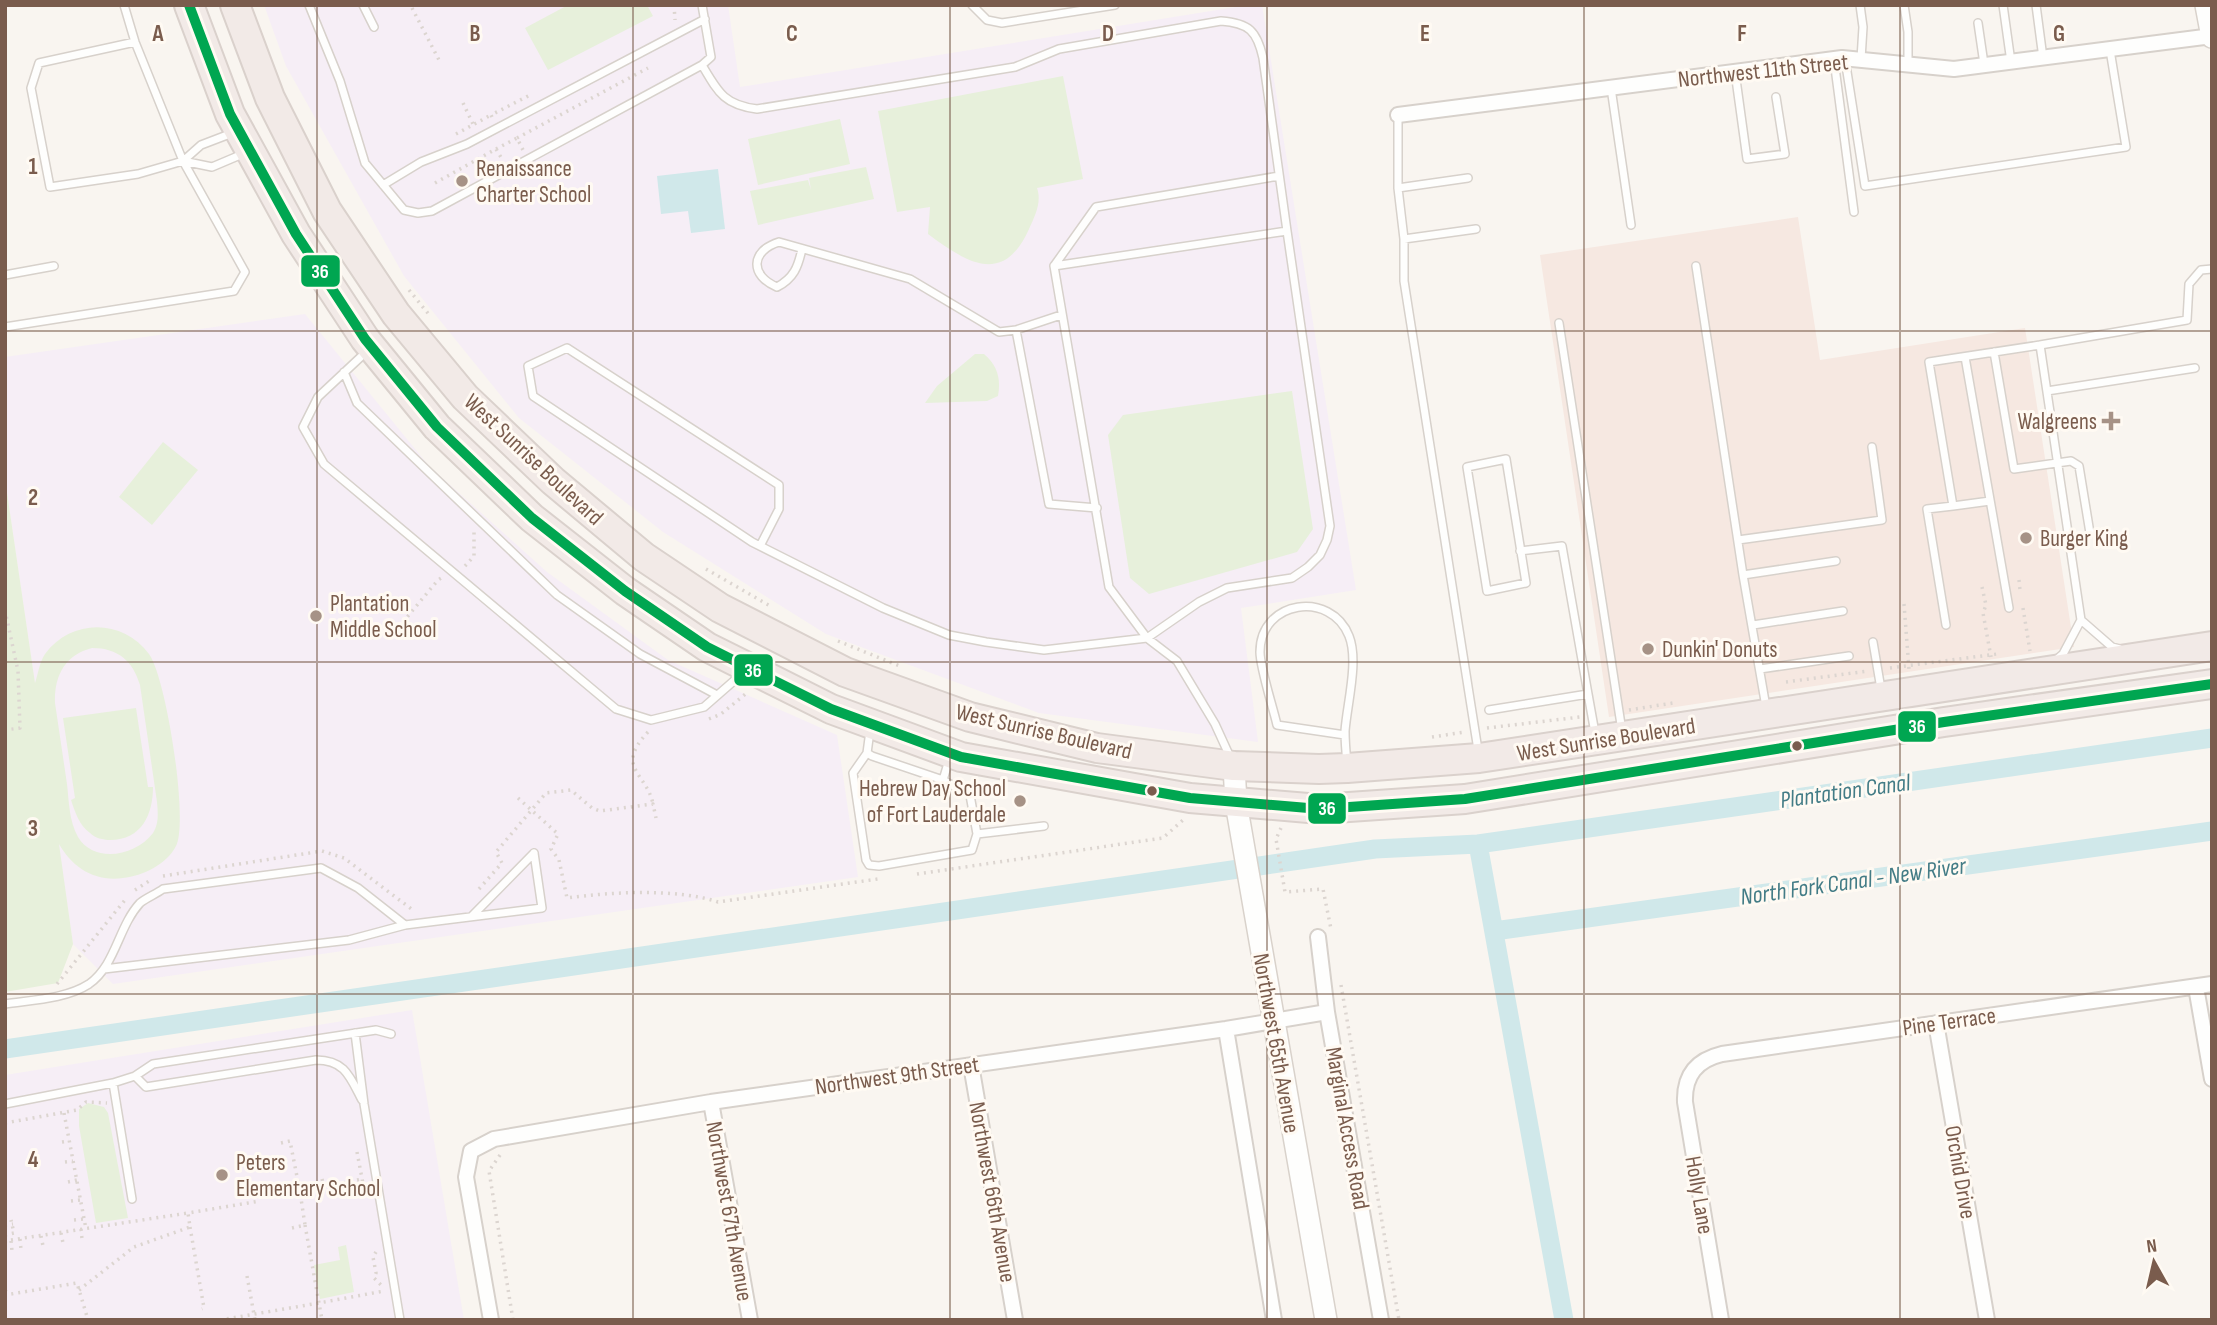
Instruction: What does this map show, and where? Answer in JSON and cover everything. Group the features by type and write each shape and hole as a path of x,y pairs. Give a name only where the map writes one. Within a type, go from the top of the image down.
{"highway":[{"name":"West Sunrise Boulevard","path":"189,5 244,140 296,234 372,347 437,427 532,518 625,592 752,677 951,753 1190,798 1320,809 1465,799 1944,722 2212,684"},
{"name":"West Sunrise Boulevard","path":"234,5 270,98 327,211 402,322 465,397 553,481 644,557 720,608 845,672 970,717 1097,748 1234,766 1347,768 1479,758 1767,715 1880,683 2032,658 2142,657 2212,646"},
{"path":"372,347 402,322"},
{"path":"872,724 887,714 907,710 1005,741 1026,740 1038,734"}],"street":[{"path":"2206,5 2212,36"},
{"name":"Northwest 11th Street","path":"1398,115 1839,58 1954,69 2212,36"},
{"name":"Northwest 65th Avenue","path":"1234,766 1243,849 1325,1320"},
{"name":"Marginal Access Road","path":"1318,937 1327,1012 1381,1320"},
{"name":"Pine Terrace","path":"1692,1072 1706,1059 1722,1054 2212,984"},
{"path":"2196,987 2212,1079"},
{"name":"Northwest 9th Street","path":"491,1320 466,1177 471,1151 494,1139 710,1102 1274,1022 1327,1012"},
{"name":"Orchid Drive","path":"1936,1023 1987,1320"},
{"path":"1226,1029 1273,1320"},
{"name":"Northwest 66th Avenue","path":"971,1065 1015,1320"},
{"name":"Holly Lane","path":"1692,1072 1685,1093 1686,1114 1721,1320"},
{"name":"Northwest 67th Avenue","path":"710,1102 750,1320"}],"lane":[{"path":"5,327 234,291 245,272 183,161 135,42 124,5"},
{"path":"309,5 340,81 365,163 404,210 418,213 432,211 702,65 711,57 702,5"},
{"path":"363,5 374,27"},
{"path":"972,5 988,20 1002,23 1115,5"},
{"path":"1860,5 1863,27 1861,59"},
{"path":"1904,5 1908,32 1908,64"},
{"path":"2003,5 2011,62"},
{"path":"2036,5 2043,58"},
{"path":"383,185 421,162 467,144 705,19"},
{"path":"702,65 726,100 738,107 757,109 1015,67 1059,49 1221,21 1240,22 1260,42 1330,526 1320,555 1308,568 1292,578 1227,588 1199,602 1147,638 1044,650 949,635 883,608 760,545 533,396 528,366 568,348 779,485 779,509 760,545"},
{"path":"1978,23 1984,65"},
{"path":"135,42 39,63 31,88 50,187 138,174 183,161 201,145 244,140"},
{"path":"1839,58 1865,186 2126,147 2110,49"},
{"path":"1839,58 1854,212"},
{"path":"1734,72 1748,159 1785,154 1776,97"},
{"path":"1611,88 1631,225"},
{"path":"1398,115 1398,188 1404,239 1404,281 1479,758"},
{"path":"183,161 212,167 244,140"},
{"path":"1234,766 1215,724 1177,661 1147,638 1109,587 1054,266 1096,207 1279,176"},
{"path":"1398,188 1468,178"},
{"path":"1404,239 1476,229"},
{"path":"1054,266 1287,231"},
{"path":"802,249 798,268 788,281 777,287 764,282 757,269 759,255 765,247 779,242 910,279 999,332 1016,330 1061,315"},
{"path":"5,275 54,266"},
{"path":"1696,266 1767,715"},
{"path":"1953,506 1929,362 2187,320 2189,284 2201,270 2212,269"},
{"path":"1559,323 1609,738"},
{"path":"1016,330 1049,504 1097,508"},
{"path":"2032,658 2063,654 2081,620 2040,345"},
{"path":"372,347 318,397 303,427 324,464 616,709 651,720 704,708 717,695 752,677"},
{"path":"1994,352 2014,470 2071,460 2079,466 2090,533"},
{"path":"1965,357 2009,608"},
{"path":"2047,390 2195,368"},
{"path":"344,372 357,403 557,595 640,654 717,695"},
{"path":"1738,540 1882,520 1872,447"},
{"path":"1506,459 1520,551 1527,583 1487,591 1467,467 1506,459"},
{"path":"1946,625 1927,509 1990,501"},
{"path":"1520,551 1562,546 1588,695 1609,738"},
{"path":"1743,575 1836,561"},
{"path":"1345,735 1278,725 1260,652 1268,625 1281,612 1295,606 1312,607 1332,613 1343,623 1350,638 1353,653 1345,735 1347,768"},
{"path":"1753,625 1843,611"},
{"path":"2081,620 2112,647 2142,657"},
{"path":"1873,642 1880,683"},
{"path":"1760,670 1849,656"},
{"path":"1489,710 1588,695"},
{"path":"867,753 943,780 970,795 977,834 972,849 879,866 869,864 866,860 853,773 867,753 872,724"},
{"path":"943,780 951,753"},
{"path":"977,834 1044,826"},
{"path":"104,969 349,940 405,925 471,917 542,908 534,853 471,917"},
{"path":"5,1004 65,994 88,985 104,969 118,938 141,903 163,889 321,868 358,888 405,925"},
{"path":"5,1104 113,1083 135,1076 153,1063 376,1030 391,1034"},
{"path":"355,1033 364,1104 400,1320"},
{"path":"135,1076 146,1087 316,1060 332,1060 347,1072 364,1104"},
{"path":"113,1083 132,1199"}],"path":[{"path":"412,8 439,60"},
{"path":"435,183 648,68"},
{"path":"463,103 473,124"},
{"path":"517,138 528,159"},
{"path":"496,149 509,170"},
{"path":"2019,580 2021,593"},
{"path":"1982,587 1986,605 1983,613 1991,656"},
{"path":"2022,606 2032,658 2068,645"},
{"path":"5,610 18,671 20,728 5,730"},
{"path":"1787,682 1880,683 2004,653"},
{"path":"703,720 721,714 752,677"},
{"path":"653,728 638,745 633,757 633,768 651,794 656,818"},
{"path":"478,890 502,863 496,852 546,793 571,790 592,808 600,811 653,804"},
{"path":"518,798 558,834 551,849 559,860 567,898 614,893 702,897 718,902 883,878"},
{"path":"910,875 1163,838 1187,816"},
{"path":"1283,887 1276,839 1285,824"},
{"path":"54,987 132,892 142,884 167,874 322,851 344,858 414,912 421,912"},
{"path":"1341,986 1399,1320"},
{"path":"5,1123 77,1110 86,1102 116,1101"},
{"path":"64,1113 84,1219 82,1239"},
{"path":"62,1142 69,1141"},
{"path":"281,1143 290,1141 322,1320"},
{"path":"501,1154 489,1171 513,1320"},
{"path":"65,1162 73,1161"},
{"path":"322,1179 324,1187"},
{"path":"300,1192 362,1179"},
{"path":"68,1182 77,1180"},
{"path":"71,1201 80,1200"},
{"path":"12,1251 8,1241 260,1201"},
{"path":"188,1213 204,1308 202,1309"},
{"path":"74,1220 84,1219"},
{"path":"5,1225 12,1222 14,1233 5,1236"},
{"path":"292,1228 305,1226"},
{"path":"79,1290 134,1247 190,1227"},
{"path":"61,1233 63,1243"},
{"path":"41,1236 43,1246"},
{"path":"20,1239 21,1250"},
{"path":"247,1276 255,1317"},
{"path":"5,1291 11,1294 76,1283 88,1320"},
{"path":"220,1320 255,1317 386,1290"}],"shaded area":[{"path":"264,5 728,5 740,87 1248,5 1262,5 1356,590 1241,608 1258,742 1039,713 826,634 663,532 519,418 404,276 286,66"},
{"path":"1798,217 1820,360 2025,328 2074,647 1609,717 1540,255"},
{"name":"Plantation Middle School","path":"305,314 429,466 547,572 668,660 837,735 858,877 113,984 73,944 5,479 5,357"},
{"name":"Peters Elementary School","path":"412,1010 464,1320 5,1320 5,1075"}],"green space":[{"path":"568,5 647,5 653,16 548,70 525,28"},
{"path":"1063,76 1083,179 1037,188 1038,204 1029,229 1019,247 1008,258 983,264 970,260 942,244 928,234 930,207 897,212 878,111"},
{"path":"840,119 850,164 758,185 748,139"},
{"path":"866,167 874,199 758,225 750,191 808,180 811,190 809,178"},
{"path":"975,354 984,354 995,368 999,378 998,396 987,401 925,403 937,386"},
{"path":"1292,391 1313,529 1297,552 1149,594 1130,578 1108,435 1123,415"},
{"path":"163,442 198,470 152,525 119,497"},
{"path":"5,479 35,683 45,654 56,642 69,634 97,627 126,634 138,642 149,654 156,668 162,690 174,749 180,809 176,846 161,864 138,875 112,879 93,875 70,860 59,844 73,944 58,983 5,992","holes":["101,649 117,653 129,663 140,685 158,810 155,830 146,841 115,854 104,854 85,846 75,831 55,703 59,676 68,661 83,651"]},
{"path":"136,708 148,787 153,787 151,807 144,824 130,836 102,839 92,835 83,826 71,800 75,798 63,718"},
{"path":"88,1103 104,1107 108,1113 128,1218 96,1223 79,1126 79,1109"},
{"path":"346,1245 354,1292 320,1299 314,1265 340,1260 338,1247"}],"water":[{"path":"718,169 725,229 691,233 688,211 661,214 657,176"}],"waterway":[{"name":"Plantation Canal","path":"5,1049 1375,849 1478,844 2212,738"},
{"name":"North Fork Canal - New River","path":"1494,931 2212,831"},
{"path":"1478,844 1564,1320"}],"transit line":[{"name":"36","path":"189,5 230,114 296,234 365,339 437,427 532,518 625,591 707,647 831,709 961,757 1190,798 1320,809 1465,799 1944,722 2212,684"}],"place":[{"name":"Renaissance Charter School","path":"462,181"},
{"name":"Walgreens","path":"2111,421"},
{"name":"Burger King","path":"2026,538"},
{"name":"Plantation Middle School","path":"316,616"},
{"name":"Dunkin' Donuts","path":"1648,649"},
{"name":"Hebrew Day School of Fort Lauderdale","path":"1020,801"},
{"name":"Peters Elementary School","path":"222,1175"}]}
